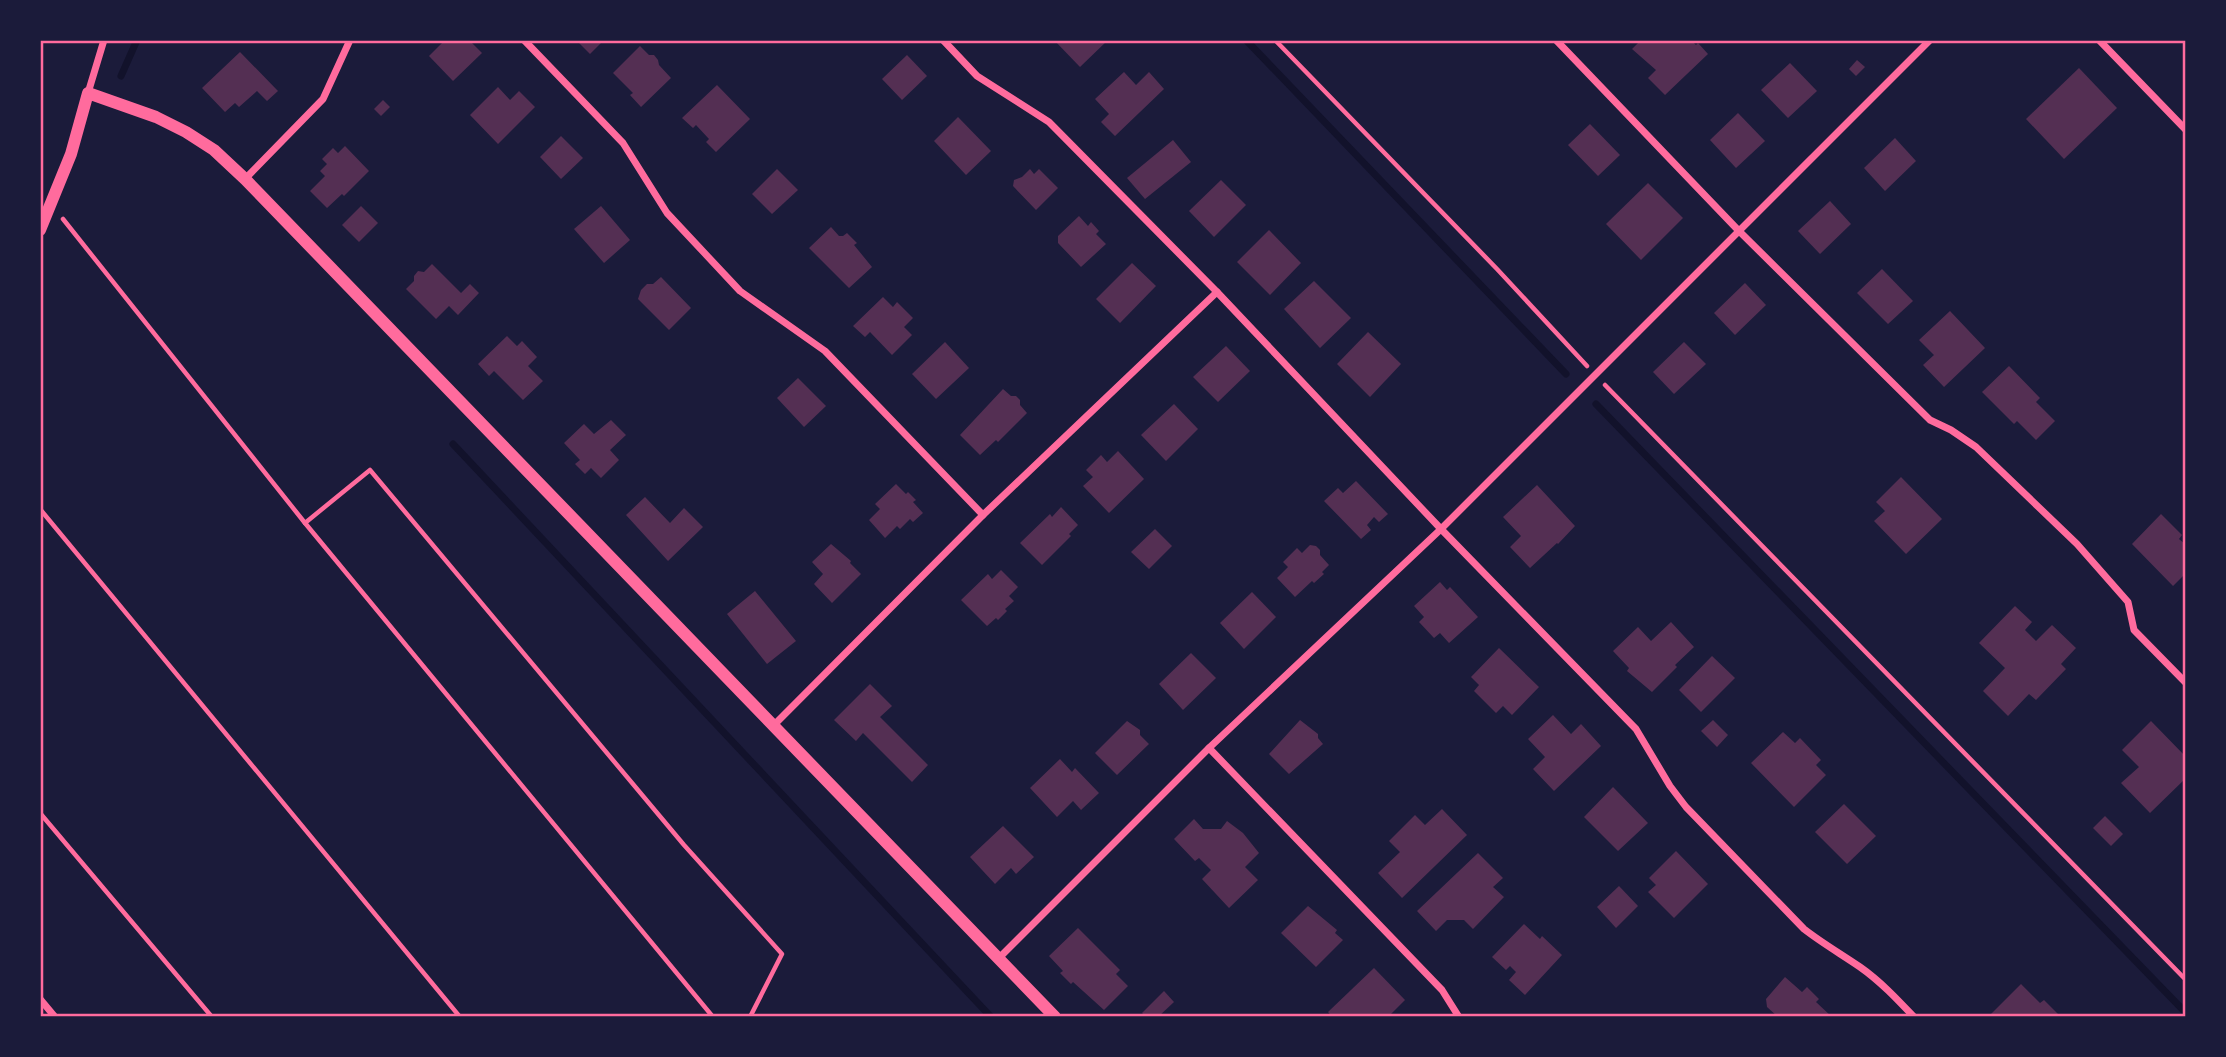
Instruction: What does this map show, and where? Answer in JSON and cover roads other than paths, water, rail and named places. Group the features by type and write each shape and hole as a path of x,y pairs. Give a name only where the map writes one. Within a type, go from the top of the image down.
{"street":[{"path":"40,230 71,154 104,40"},
{"path":"245,179 323,99 350,40"},
{"path":"524,40 623,143 667,213 740,291 825,352 983,515"},
{"path":"943,40 977,76 1049,122 1217,292 1441,529 1636,729 1670,786 1686,807 1804,929 1877,980 1914,1017"},
{"path":"1556,40 1738,230 1930,420 1951,429 1976,447 2050,517 2128,603 2134,630 2186,683"},
{"path":"999,958 1209,748 1441,529 1930,40"},
{"path":"2099,40 2186,130"},
{"path":"88,93 156,117 186,132 214,150 245,179 1055,1017"},
{"path":"774,725 983,515 1217,292"},
{"path":"1209,748 1442,990 1459,1017"},
{"path":"40,999 55,1017"}],"waterway":[{"path":"121,76 137,40"},
{"path":"1246,40 1566,374"},
{"path":"1596,404 2186,1013"},
{"path":"453,444 991,1017"}]}
